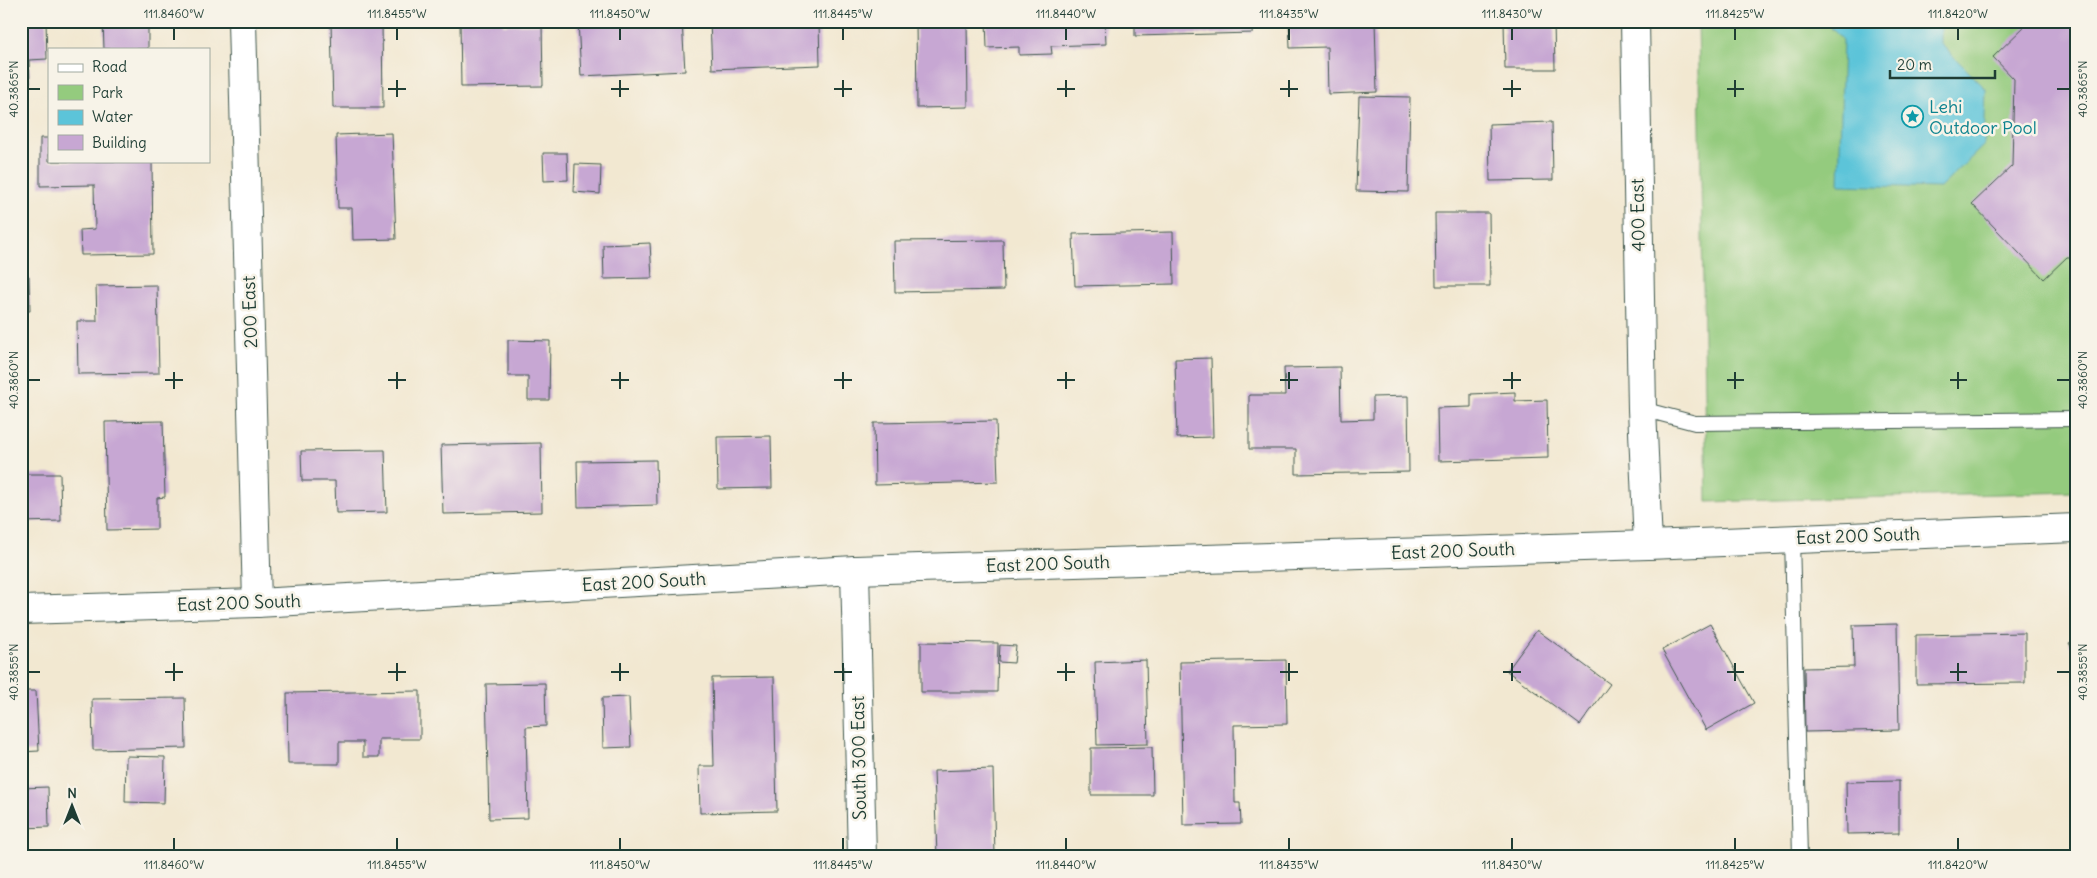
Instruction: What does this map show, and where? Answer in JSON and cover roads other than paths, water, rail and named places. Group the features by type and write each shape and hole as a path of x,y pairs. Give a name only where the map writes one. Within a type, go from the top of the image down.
{"street":[{"name":"200 East","path":"242,21 257,603"},
{"name":"400 East","path":"1635,21 1642,409 1648,545"},
{"name":"East 200 South","path":"21,610 257,603 855,570 1648,545 2076,528"},
{"name":"South 300 East","path":"855,570 862,857"}],"lane":[{"path":"1642,409 1695,423 2076,420"},
{"path":"1792,538 1800,857"}],"water":[{"name":"Lehi Outdoor Pool","path":"1824,21 1941,21 1941,44 1986,89 1984,145 1940,188 1839,185 1843,40"}],"place":[{"name":"Lehi Outdoor Pool","path":"1913,117"}]}
